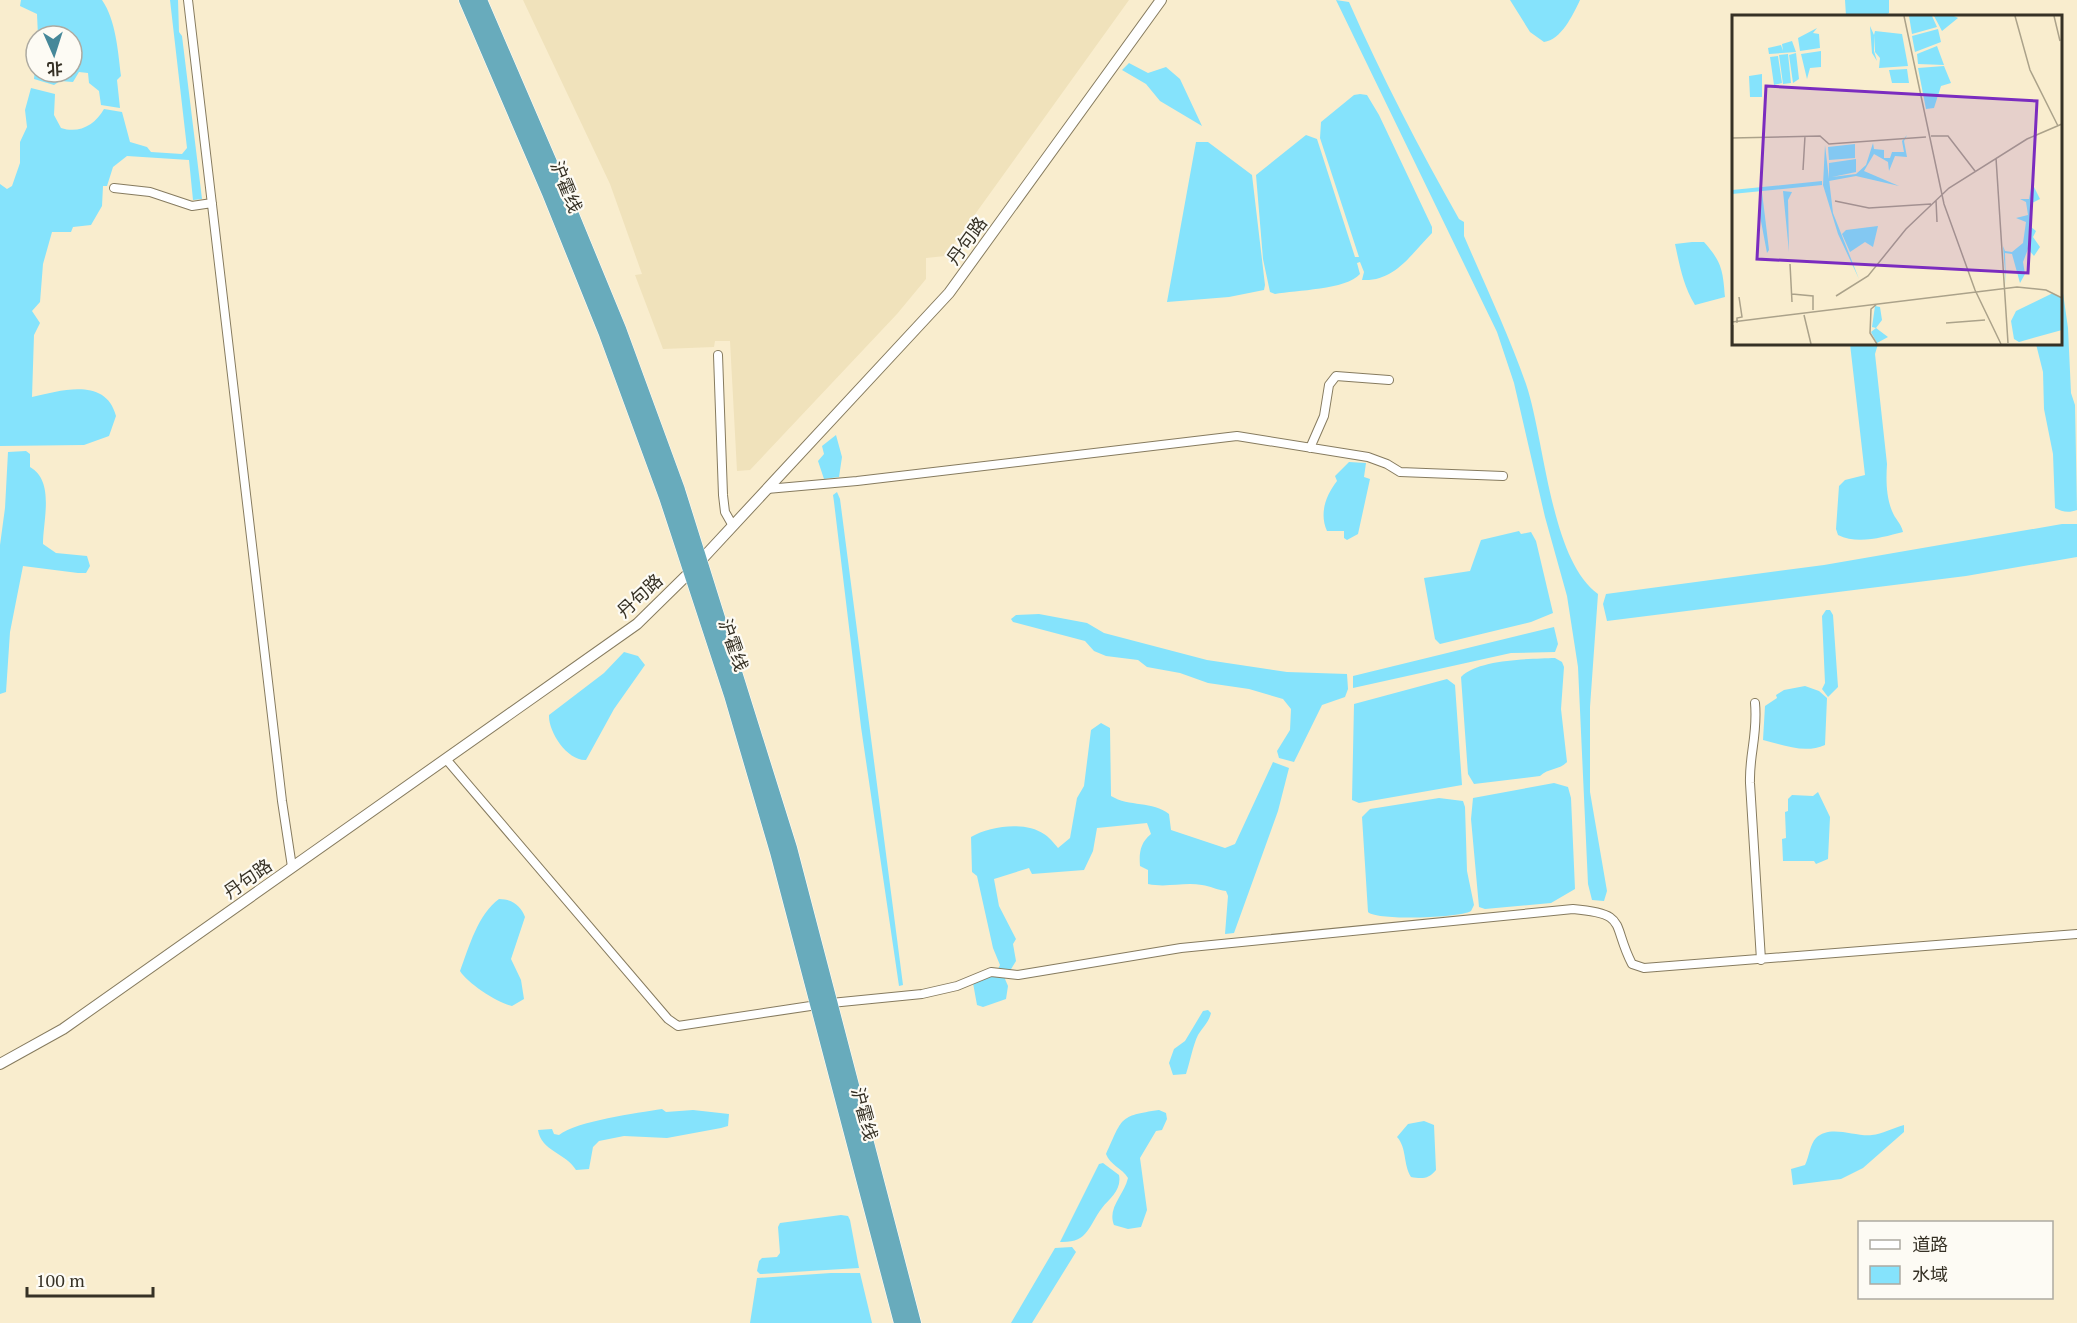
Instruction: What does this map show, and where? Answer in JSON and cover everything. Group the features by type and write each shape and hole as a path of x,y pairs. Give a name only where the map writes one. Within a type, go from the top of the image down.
{"highway":[{"name":"沪霍线","path":"466,0 619,329 678,490 767,768 901,1323"},
{"name":"沪霍线","path":"480,0 555,190 666,496 824,1004 914,1323"}],"street":[{"path":"188,0 292,867"},
{"name":"丹句路","path":"0,1064 63,1029 637,624 690,572 949,293 1161,0"},
{"path":"114,188 150,192 192,206 212,203"},
{"path":"718,355 723,495 725,512 733,526"},
{"path":"1310,448 1324,416 1329,385 1336,376 1389,380"},
{"path":"767,489 857,481 1237,436 1368,457 1400,472 1503,476"},
{"path":"1755,703 1757,734 1749,764 1761,960"},
{"path":"446,759 668,1019 678,1026 824,1004 922,994 957,986 991,972 1018,975 1181,948 1573,909 1611,916 1619,923 1632,964 1644,968 2077,934"}],"shaded area":[{"path":"523,0 1129,0 945,256 926,258 926,279 897,314 750,470 737,471 730,341 715,341 714,347 663,349 635,275 642,274 610,184"}],"water":[{"path":"21,0 102,0 110,17 117,47 121,76 117,80 120,108 101,105 99,91 89,83 88,73 84,73 84,24 37,24 37,14 20,6"},
{"path":"170,0 178,0 179,32 182,36 202,199 193,200 189,160 127,156 113,167 107,186 103,186 102,206 91,225 73,227 71,232 52,232 43,264 40,302 32,311 40,323 34,335 32,397 69,390 93,391 103,396 111,404 116,416 109,436 84,445 0,446 0,184 7,189 12,186 20,163 20,142 27,127 25,110 31,88 55,94 54,115 61,128 74,130 86,127 96,120 104,109 122,112 130,142 147,147 151,152 182,154 187,148"},
{"path":"1336,0 1349,2 1415,139 1459,219 1464,222 1464,236 1526,384 1559,527 1569,554 1582,577 1598,594 1590,707 1590,792 1607,891 1604,901 1592,900 1588,884 1578,667 1567,596 1545,517 1514,383 1497,332"},
{"path":"1510,0 1580,0 1561,32 1544,42 1530,32"},
{"path":"1845,0 1889,0 1889,13 1886,15 1846,15"},
{"path":"1129,63 1148,73 1166,67 1180,79 1202,126 1160,101 1146,84 1122,70"},
{"path":"1354,95 1367,95 1379,115 1432,227 1432,233 1402,265 1384,276 1362,280 1364,272 1360,262 1357,263 1360,274 1344,283 1275,294 1270,292 1263,259 1256,175 1306,135 1317,139 1355,257 1359,257 1320,138 1321,122"},
{"path":"1196,142 1208,142 1252,175 1264,290 1229,297 1167,302"},
{"path":"1704,242 1715,255 1722,273 1725,297 1695,305 1680,268 1675,244"},
{"path":"2062,286 2068,328 2071,393 2075,405 2077,510 2068,512 2055,508 2053,454 2044,409 2043,372 2036,345 2062,345"},
{"path":"1850,345 1878,345 1875,354 1888,493 1892,511 1903,532 1862,540 1838,535 1836,529 1839,486 1845,480 1865,475"},
{"path":"836,435 842,457 839,477 824,479 818,461 824,454 822,446"},
{"path":"26,451 30,454 30,467 38,473 45,491 43,544 56,553 87,556 90,566 86,573 78,573 23,566 10,632 6,692 0,694 0,545 5,508 8,452"},
{"path":"1349,462 1366,463 1364,477 1370,479 1358,534 1347,540 1344,538 1344,531 1327,531 1324,511 1327,498 1337,481 1335,476"},
{"path":"837,492 840,499 903,985 899,986 861,727 833,495"},
{"path":"2062,524 2077,524 2077,557 1966,576 1607,621 1603,604 1606,594 1824,565"},
{"path":"1519,531 1521,534 1531,532 1536,541 1553,613 1531,622 1440,644 1435,639 1424,578 1470,571 1481,540"},
{"path":"1826,610 1830,610 1833,615 1838,687 1828,697 1822,689 1825,683 1822,616"},
{"path":"1039,614 1087,623 1104,633 1207,660 1287,672 1347,674 1348,689 1345,697 1322,705 1294,762 1279,758 1277,751 1290,730 1291,709 1283,699 1249,689 1208,683 1180,673 1147,667 1138,660 1106,656 1094,651 1085,641 1013,622 1011,619 1016,615"},
{"path":"1554,627 1558,644 1555,652 1511,653 1353,688 1353,676"},
{"path":"624,652 638,656 645,665 614,709 586,760 572,756 555,737 549,715 604,673"},
{"path":"1555,658 1562,662 1564,667 1561,709 1567,762 1540,776 1474,784 1468,774 1461,677 1469,671 1492,663"},
{"path":"1447,679 1455,685 1462,785 1359,803 1352,800 1354,704"},
{"path":"1805,686 1819,691 1827,698 1825,745 1802,749 1763,740 1765,706 1784,690"},
{"path":"1101,723 1110,728 1111,796 1125,802 1148,805 1163,810 1169,814 1171,830 1225,848 1235,844 1273,762 1289,768 1278,811 1234,933 1225,934 1228,896 1226,891 1195,884 1148,884 1148,870 1140,866 1142,845 1151,834 1147,823 1097,828 1093,851 1084,870 1032,874 1029,868 994,879 999,906 1016,939 1013,944 1016,961 1005,979 1008,986 1006,999 983,1007 977,1005 973,983 995,975 1000,965 993,948 977,876 972,872 971,837 988,830 1018,826 1044,834 1058,848 1070,838 1077,798 1084,786 1091,730"},
{"path":"1554,783 1568,787 1571,798 1575,889 1551,903 1485,909 1479,907 1471,819 1473,798"},
{"path":"1818,792 1830,817 1828,859 1816,864 1814,861 1783,861 1782,839 1786,838 1785,812 1788,811 1788,799 1792,795 1813,796"},
{"path":"1439,798 1463,801 1465,807 1467,871 1474,905 1471,911 1419,918 1386,917 1368,912 1362,817 1370,809"},
{"path":"499,899 515,904 525,917 511,959 521,980 524,999 512,1006 483,992 460,971 480,922 485,913"},
{"path":"1208,1010 1211,1013 1210,1016 1196,1039 1186,1074 1173,1075 1169,1063 1174,1049 1185,1041 1203,1011"},
{"path":"662,1109 666,1112 693,1110 729,1114 728,1126 667,1138 624,1136 599,1141 593,1147 589,1169 576,1170 572,1164 544,1143 538,1130 552,1129 554,1134 559,1135 593,1122"},
{"path":"1159,1110 1166,1113 1167,1119 1162,1130 1156,1131 1140,1158 1147,1210 1141,1227 1128,1229 1114,1225 1112,1219 1114,1207 1128,1178 1106,1154 1119,1126 1124,1121 1136,1114"},
{"path":"1424,1121 1434,1125 1436,1170 1425,1178 1411,1177 1397,1137 1408,1124"},
{"path":"1904,1125 1904,1132 1863,1168 1841,1179 1793,1185 1791,1169 1805,1165 1812,1144 1822,1134 1835,1131 1872,1135"},
{"path":"1103,1163 1119,1175 1117,1189 1087,1232 1077,1240 1060,1242 1099,1164"},
{"path":"848,1216 850,1220 859,1268 760,1274 757,1271 762,1258 777,1257 780,1253 778,1227 780,1223"},
{"path":"1072,1247 1076,1252 1032,1323 1011,1323 1055,1248"},
{"path":"860,1273 872,1323 750,1323 757,1278"}]}
